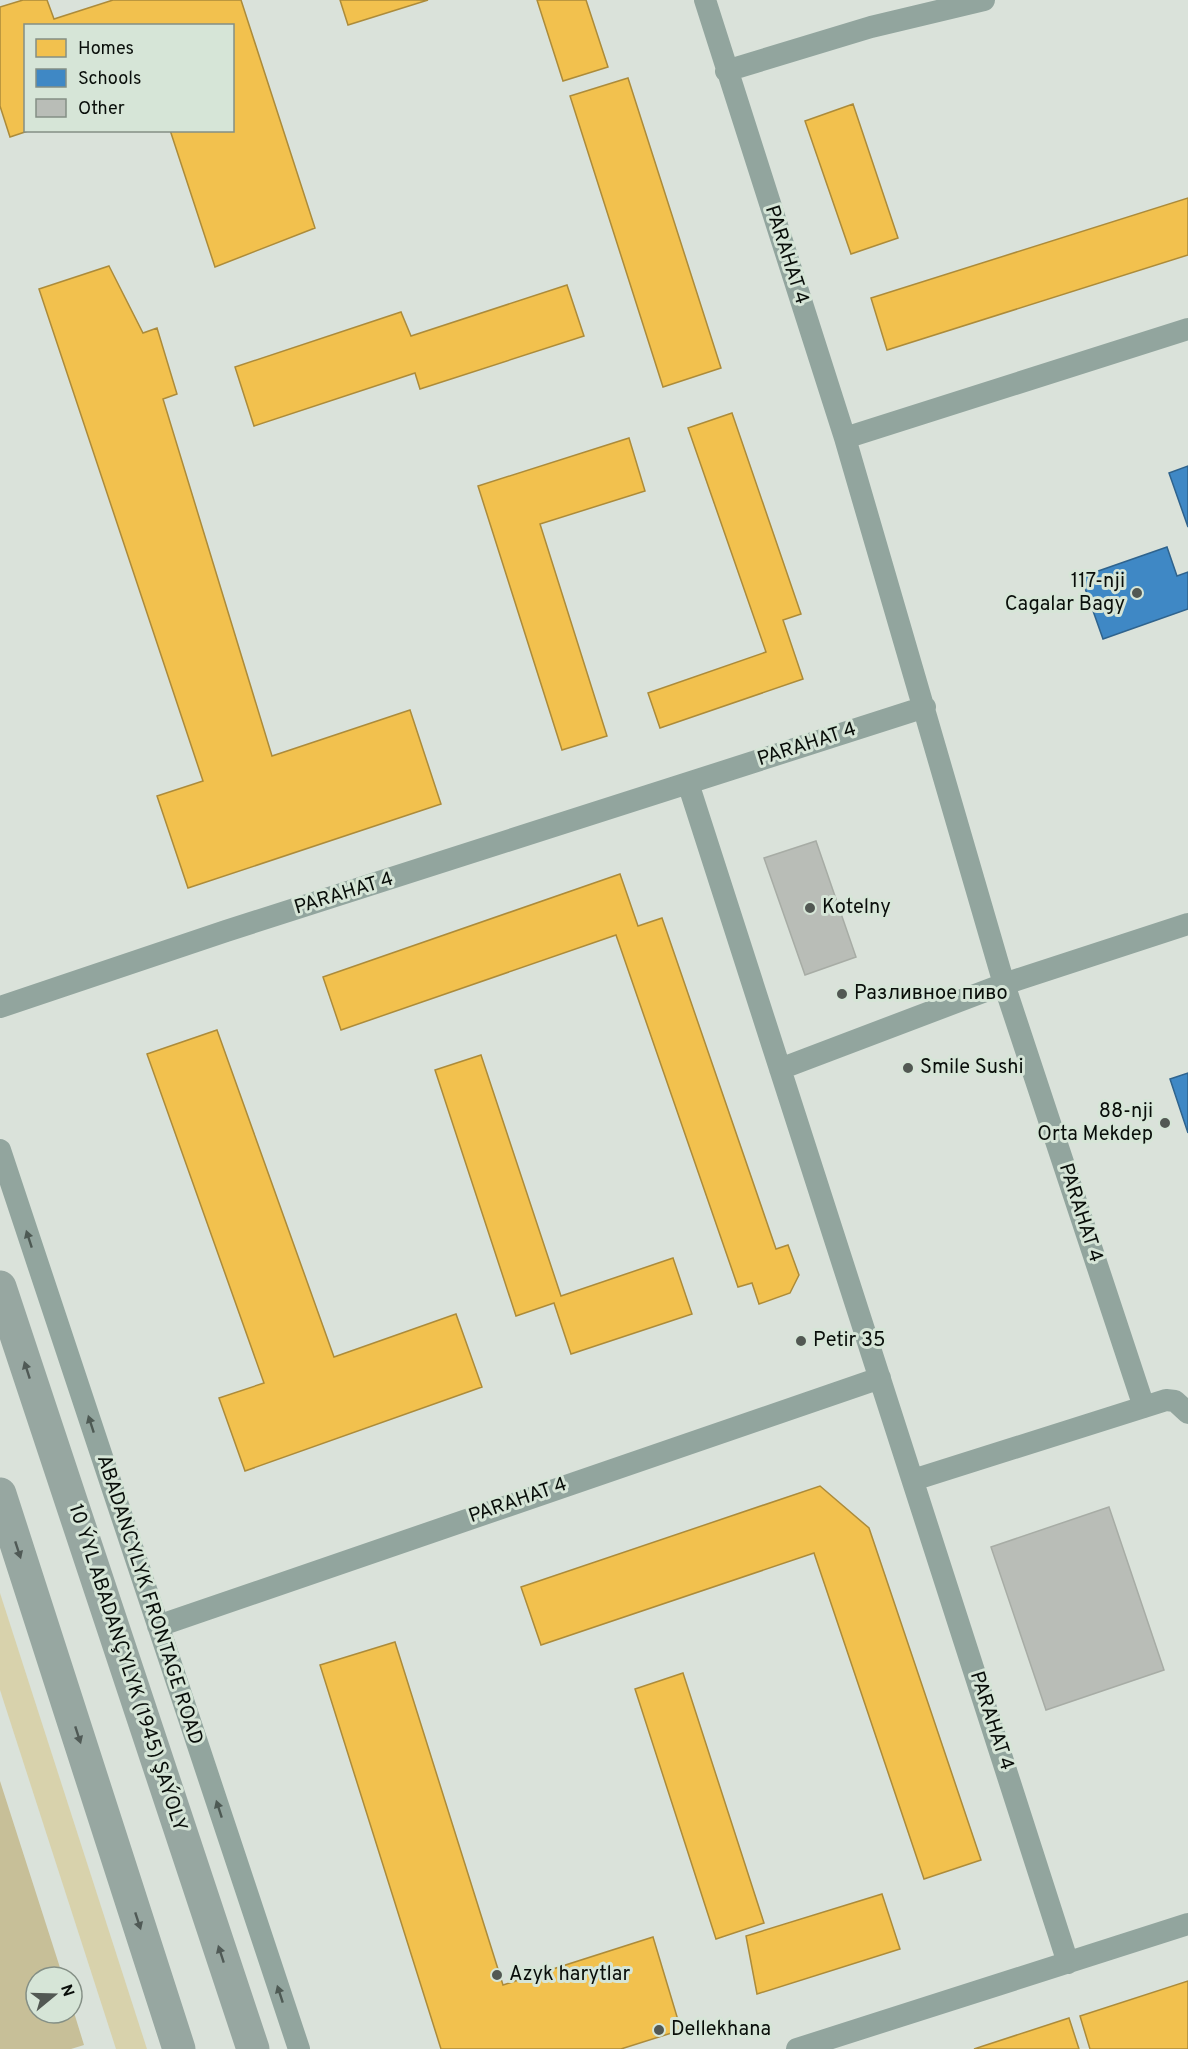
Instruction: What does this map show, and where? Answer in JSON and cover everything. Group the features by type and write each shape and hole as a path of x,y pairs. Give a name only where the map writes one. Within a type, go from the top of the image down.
{"main road":[{"name":"10 ÝYL ABADANÇYLYK (1945) ŞAÝOLY","path":"0,1287 253,2049"},
{"path":"0,1494 179,2049"}],"street":[{"name":"PARAHAT 4","path":"705,0 845,438 1004,984 1144,1407"},
{"path":"726,71 871,27 984,0"},
{"path":"845,438 1188,329"},
{"name":"PARAHAT 4","path":"0,1007 226,931 925,707"},
{"name":"PARAHAT 4","path":"688,783 1068,1963"},
{"path":"780,1069 1004,984 1188,924"},
{"name":"ABADANCYLYK FRONTAGE ROAD","path":"0,1150 299,2049"},
{"name":"PARAHAT 4","path":"158,1626 880,1378"},
{"path":"913,1480 1166,1400 1175,1401 1188,1413"},
{"path":"797,2049 1188,1924"}],"shaded area":[{"path":"0,1593 147,2049 116,2049 0,1690"},
{"path":"0,1781 59,1965 24,1965 24,2025 78,2025 84,2045 71,2049 0,2049"}],"building: Homes":[{"path":"23,0 47,0 54,19 113,0 241,0 315,228 215,267 171,132 234,132 234,24 24,24 25,132 10,137 0,106 0,7"},
{"path":"340,0 428,0 348,25"},
{"path":"537,0 586,0 608,67 563,81"},
{"path":"628,78 721,368 663,387 570,96"},
{"path":"853,104 898,238 851,254 805,121"},
{"path":"1188,198 1188,255 887,350 871,298"},
{"path":"109,266 143,333 157,328 177,394 163,399 272,756 410,710 441,804 188,888 157,796 203,781 39,289"},
{"path":"567,285 584,336 420,389 415,373 254,426 235,367 401,312 411,336"},
{"path":"732,413 801,614 783,620 803,679 660,728 648,693 766,652 688,428"},
{"path":"629,438 645,491 540,524 607,736 562,750 478,486"},
{"path":"620,874 638,926 662,918 776,1249 788,1245 799,1275 790,1293 759,1304 752,1283 738,1287 616,935 341,1030 323,977"},
{"path":"217,1030 334,1357 456,1314 482,1387 245,1471 219,1398 264,1383 147,1054"},
{"path":"481,1055 561,1296 673,1258 692,1314 571,1354 554,1303 516,1316 435,1070"},
{"path":"820,1486 869,1528 981,1860 924,1879 814,1553 541,1645 521,1587"},
{"path":"395,1642 503,1985 653,1937 681,2030 621,2049 441,2049 320,1665"},
{"path":"683,1673 764,1923 716,1939 635,1689"},
{"path":"882,1894 900,1949 757,1994 746,1936"},
{"path":"1188,1981 1188,2049 1090,2049 1080,2016"},
{"path":"1069,2018 1079,2049 974,2049"}],"building: Schools":[{"path":"1188,466 1188,527 1169,473"},
{"name":"117-nji Cagalar Bagy","path":"1167,547 1177,576 1188,572 1188,609 1103,639 1081,577"},
{"path":"1188,1073 1188,1133 1170,1079"}],"building: Other":[{"name":"Kotelny","path":"816,841 856,957 805,975 764,858"},
{"path":"1109,1507 1164,1670 1046,1710 991,1547"}],"place":[{"name":"117-nji Cagalar Bagy","path":"1137,593"},
{"name":"Kotelny","path":"810,908"},
{"name":"Разливное пиво","path":"842,994"},
{"name":"Smile Sushi","path":"908,1068"},
{"name":"88-nji Orta Mekdep","path":"1165,1123"},
{"name":"Petir 35","path":"801,1341"},
{"name":"Azyk harytlar","path":"497,1975"},
{"name":"Dellekhana","path":"659,2030"}]}
